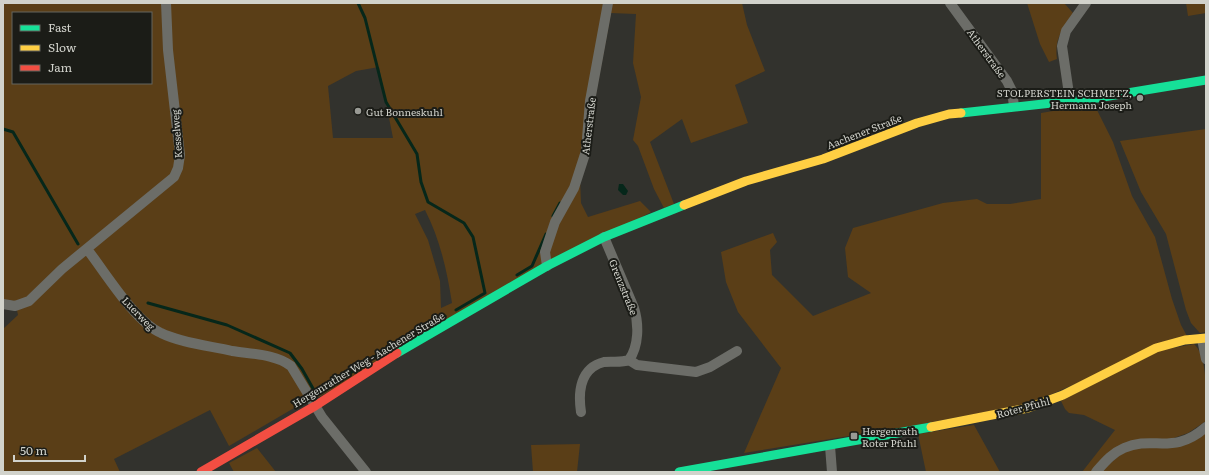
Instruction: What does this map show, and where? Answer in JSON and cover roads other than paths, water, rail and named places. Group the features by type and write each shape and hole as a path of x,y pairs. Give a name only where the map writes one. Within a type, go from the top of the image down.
{"street":[{"name":"Kesselweg","path":"87,249 174,177 178,168 180,155 168,50 166,3"},
{"name":"Atherstraße","path":"547,266 545,252 553,228 574,188 586,151 590,101 608,3"},
{"name":"Atherstraße","path":"950,3 1007,81 1012,91 1014,106"},
{"path":"1070,101 1062,46 1066,30 1086,3"},
{"name":"Aachener Straße","path":"547,266 604,237 746,181 823,159 917,123 949,114 1070,101 1206,80"},
{"name":"Grenzstraße","path":"604,237 637,317 637,339 629,360"},
{"path":"3,304 15,306 29,300 62,269 87,249"},
{"name":"Luerweg","path":"87,249 131,307 150,327 171,337 284,360 298,375 315,406 366,472"},
{"name":"Hergenrather Weg - Aachener Straße","path":"201,472 315,406 388,358 547,266"},
{"path":"1204,339 1206,359"},
{"name":"Roter Pfuhl","path":"679,472 740,460 830,446 1028,408 1063,395 1156,348 1185,340 1204,339"},
{"path":"581,412 579,396 580,385 586,373 603,362 629,360 637,365 696,372 706,369 737,351"},
{"path":"1096,472 1106,460 1124,448 1140,444 1172,444 1183,442 1206,427"},
{"path":"830,446 832,472"}],"waterway":[{"path":"358,3 365,18 386,102 417,154 421,182 428,202 464,223 473,237 485,293 456,310"},
{"path":"3,129 13,132 78,244"},
{"path":"553,216 560,203"},
{"path":"517,275 532,266 546,234"},
{"path":"148,303 227,325 290,353 302,369 315,392 320,393 329,388"},
{"path":"328,388 383,351 445,316"}],"place":[{"name":"STOLPERSTEIN SCHMETZ, Hermann Joseph","path":"1140,98"},
{"name":"Gut Bonneskuhl","path":"358,111"},
{"name":"Hergenrath Roter Pfuhl","path":"854,436"}]}
